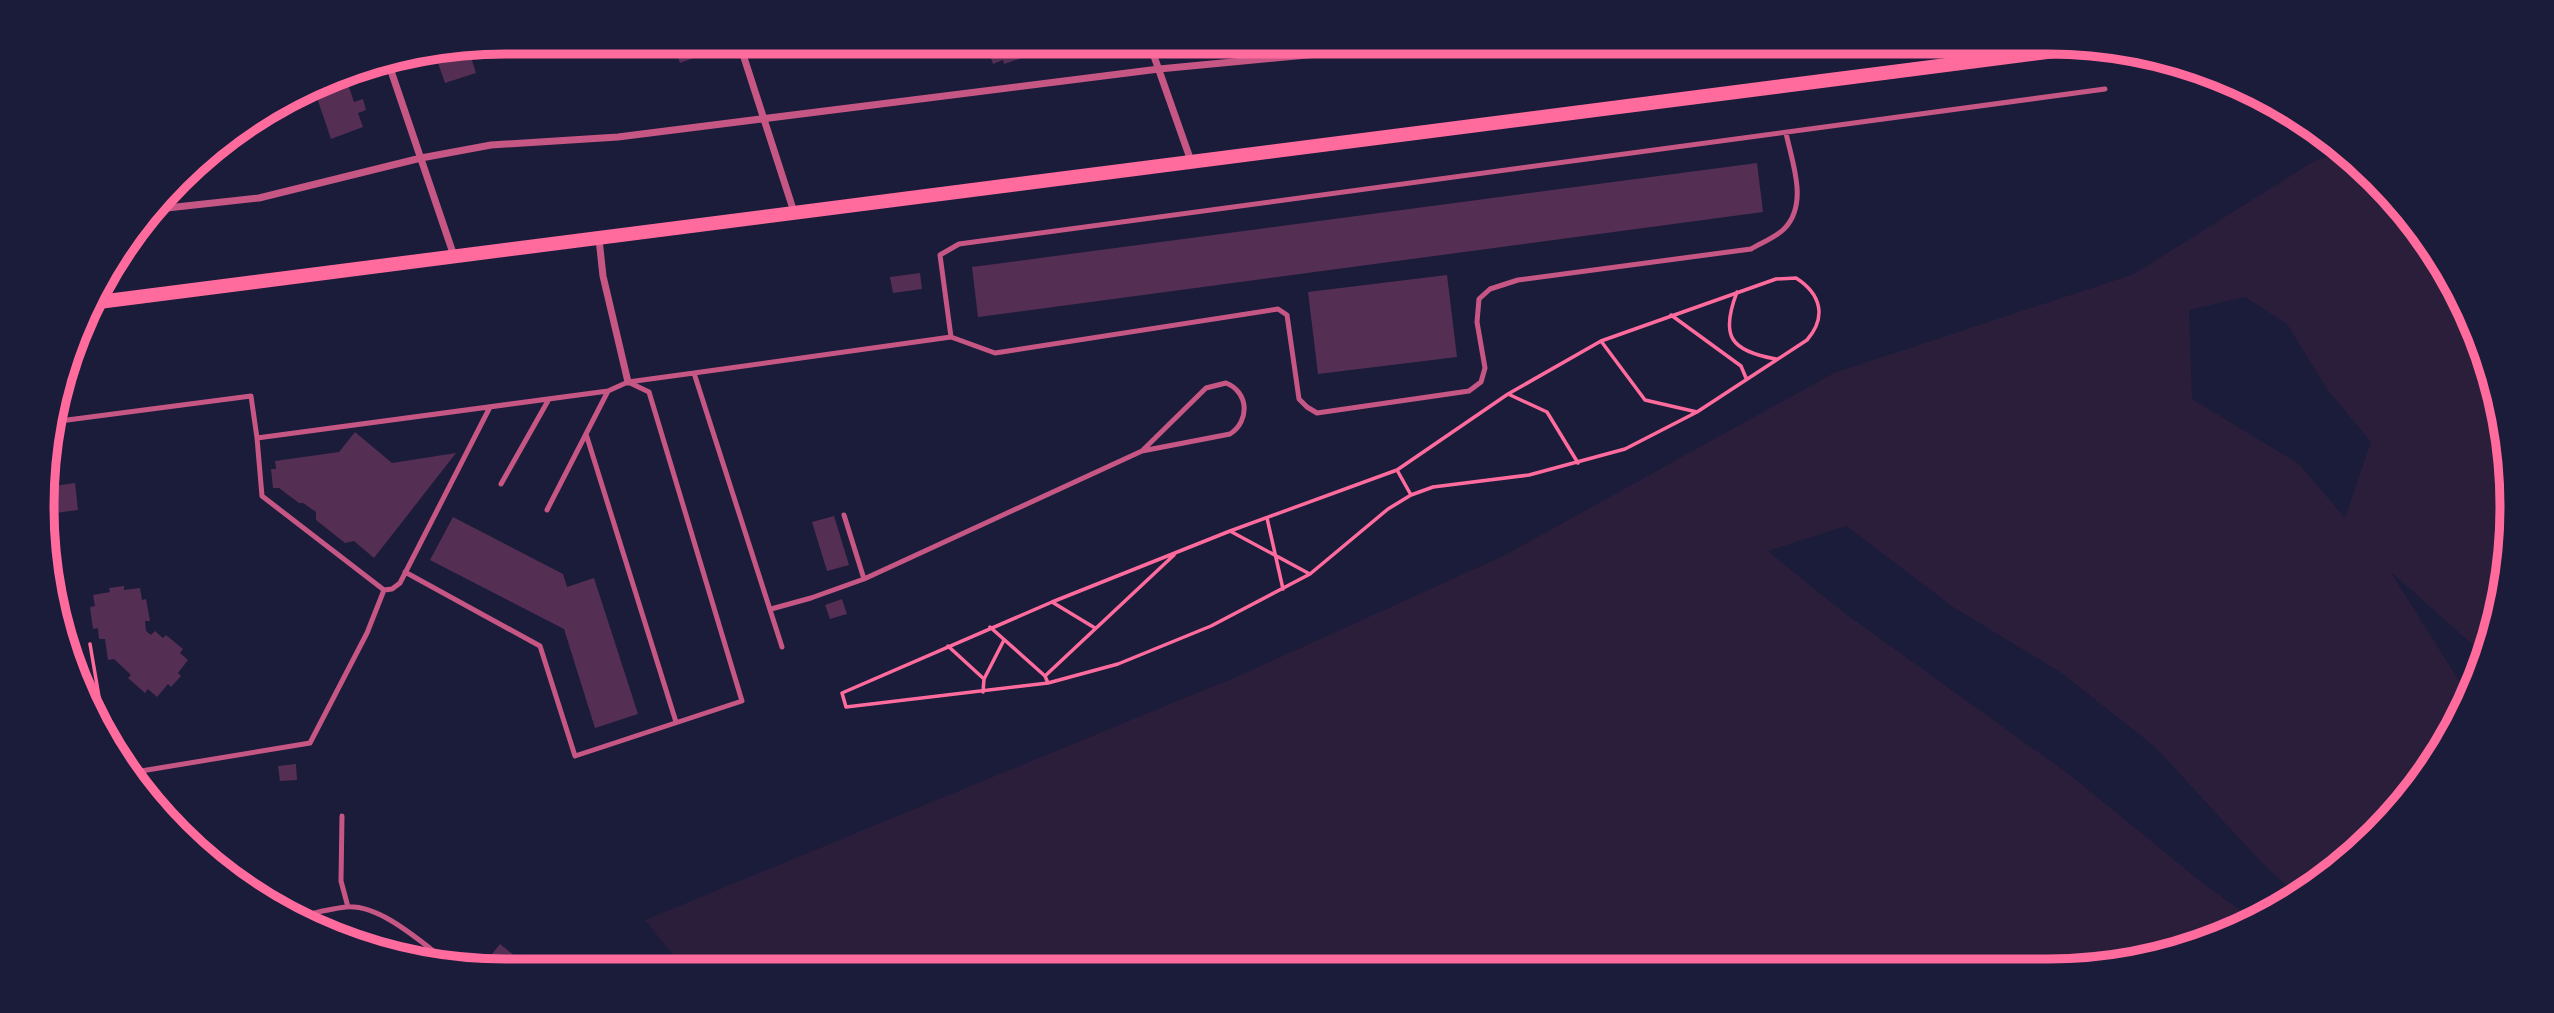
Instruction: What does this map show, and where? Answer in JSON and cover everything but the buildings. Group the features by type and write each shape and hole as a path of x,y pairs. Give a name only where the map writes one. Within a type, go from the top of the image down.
{"main road":[{"path":"103,301 2032,54"}],"street":[{"path":"743,54 794,213"},
{"path":"1153,54 1191,162"},
{"path":"166,208 259,198 421,158 491,145 618,137 1159,69 1317,54"},
{"path":"391,70 454,256"},
{"path":"599,239 603,276 628,382"}],"lane":[{"path":"951,337 940,255 959,244 2105,89"},
{"path":"257,438 608,391 628,382 951,337 995,353 1278,309 1287,315 1299,399 1317,413 1469,391 1481,382 1485,368 1477,322 1479,299 1490,289 1518,280 1751,249 1783,230 1794,216 1798,195 1786,132"},
{"path":"694,373 782,647"},
{"path":"405,572 540,646 575,756 742,701 649,393 628,382"},
{"path":"771,609 864,579 1142,451 1230,434 1242,421 1244,401 1241,393 1226,383 1206,388 1142,451"},
{"path":"547,510 608,391"},
{"path":"63,420 251,396 262,496 384,590 392,589 400,583 490,407"},
{"path":"502,484 549,399"},
{"path":"586,434 676,722"},
{"path":"844,514 864,579"},
{"path":"140,771 310,743 362,643 384,590"},
{"path":"342,816 341,881 348,907"},
{"path":"311,914 348,907 366,909 391,921 435,953"}],"path":[{"path":"1796,278 1810,287 1818,300 1815,330 1807,340 1697,412 1625,449 1578,463 1528,475 1433,487 1411,495 1388,509 1310,574 1211,626 1118,664 1048,683 846,707 842,693 990,627 1230,531 1397,470 1508,394 1601,341 1671,315 1776,279 1796,278"},
{"path":"1737,292 1729,312 1727,324 1730,334 1737,344 1748,352 1777,359"},
{"path":"1671,315 1741,366 1746,379"},
{"path":"1601,341 1645,400 1697,412"},
{"path":"1508,394 1547,412 1578,463"},
{"path":"1397,470 1411,495"},
{"path":"1267,518 1283,589"},
{"path":"1230,531 1310,574"},
{"path":"1045,676 1178,552"},
{"path":"1052,602 1095,628"},
{"path":"990,627 1045,676 1048,683"},
{"path":"983,692 984,679 1004,639"},
{"path":"90,645 100,706"},
{"path":"948,646 984,679"}],"shaded area":[{"path":"2332,155 2388,208 2424,255 2453,306 2476,361 2496,447 2500,506 2496,566 2477,649 2390,571 2462,686 2439,733 2406,782 2388,805 2346,847 2323,865 2290,888 2262,863 2155,747 2063,674 1953,607 1846,526 1768,551 1843,612 2070,775 2205,885 2245,913 2221,924 2193,935 2136,950 2048,959 676,959 645,920 1243,674 1503,556 1834,373 2134,274 2316,160","holes":["2245,297 2287,324 2327,389 2371,442 2345,518 2299,464 2192,399 2189,310"]}]}
